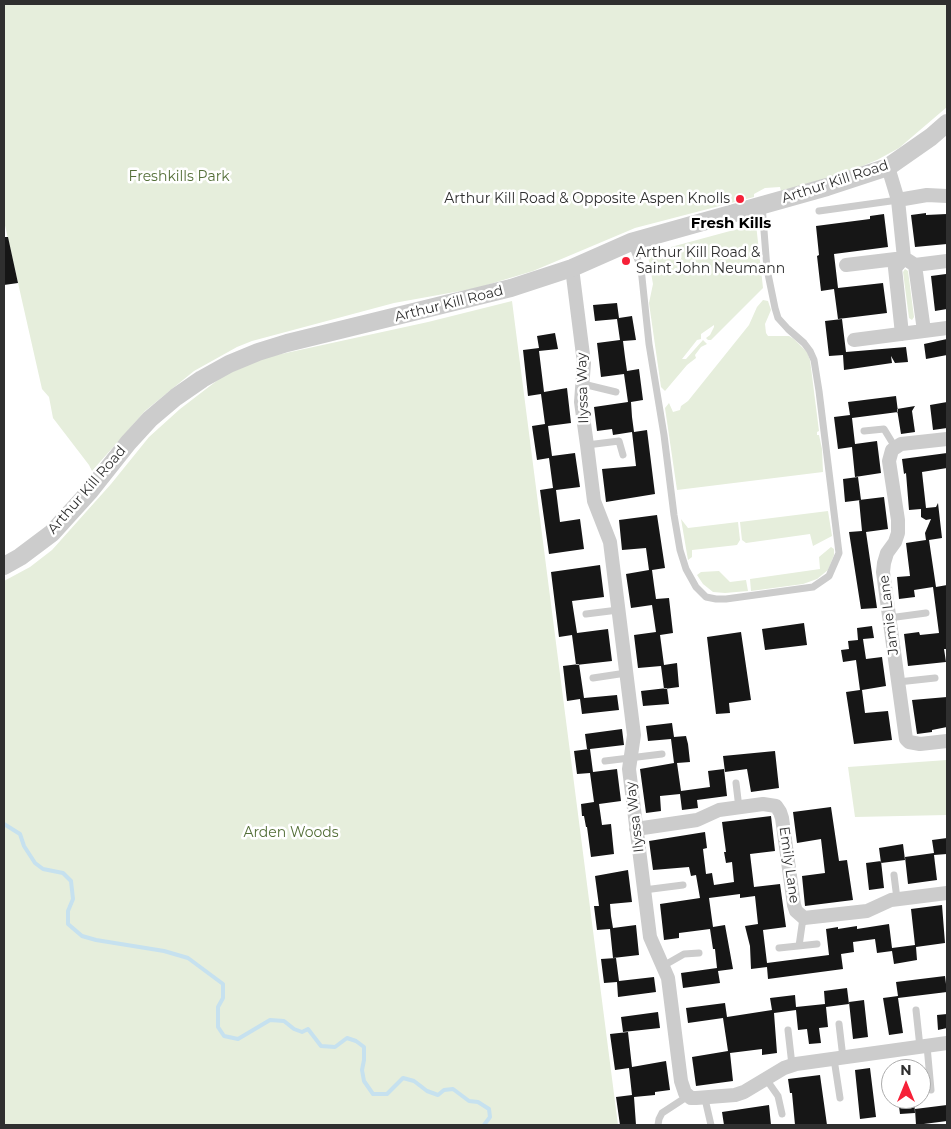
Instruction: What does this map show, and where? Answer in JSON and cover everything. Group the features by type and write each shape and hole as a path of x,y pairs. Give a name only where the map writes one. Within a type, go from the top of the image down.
{"street":[{"name":"Arthur Kill Road","path":"4,566 20,557 52,533 150,419 202,379 229,364 286,343 511,288 572,268 631,242 827,187 888,167 931,137 947,123"},
{"path":"888,167 898,200 924,331"},
{"path":"898,200 927,194 947,196"},
{"path":"846,265 947,261"},
{"path":"902,334 895,268 910,262"},
{"name":"Ilyssa Way","path":"572,268 584,363 581,402 594,501 610,542 634,735 629,769 650,938 668,978 681,1081 688,1096"},
{"path":"854,340 947,328"},
{"path":"895,447 902,444 947,439"},
{"name":"Jamie Lane","path":"895,447 892,450 889,461 898,520 898,533 895,542 887,553 883,572 906,739 909,742 920,744 947,741"},
{"name":"Emily Lane","path":"636,829 697,820 719,810 770,804 776,806 780,812 794,905 796,912 803,918 867,911 891,900 947,893"},
{"path":"688,1096 705,1099 744,1092 792,1065 947,1043"}],"lane":[{"path":"819,211 898,200"},
{"path":"631,242 640,268 674,515 680,550 686,569 700,592 706,597 716,599 813,587 829,576 839,553 819,391 814,360 810,351 778,318 767,269 762,205"},
{"path":"583,384 616,392"},
{"path":"864,431 884,429 895,447"},
{"path":"587,445 619,441 622,455"},
{"path":"586,614 618,610"},
{"path":"889,618 926,613"},
{"path":"594,678 626,673"},
{"path":"898,682 935,678"},
{"path":"605,761 662,754"},
{"path":"736,783 739,808"},
{"path":"894,875 897,899"},
{"path":"644,890 683,885"},
{"path":"799,946 803,918"},
{"path":"779,948 817,944"},
{"path":"663,966 684,954 698,953"},
{"path":"916,1010 926,1059"},
{"path":"839,1024 840,1098"},
{"path":"788,1030 792,1065"},
{"path":"766,1079 778,1096 782,1114"},
{"path":"658,1125 662,1113 688,1096"},
{"path":"705,1099 711,1125"}],"green space":[{"name":"Freshkills Park","path":"4,4 947,4 947,107 899,148 877,160 845,173 781,191 780,187 765,188 754,194 754,197 635,228 533,271 477,288 394,303 252,341 237,347 194,371 145,411 92,471 53,418 49,397 42,389 4,221"},
{"path":"756,224 763,288 711,340 706,338 710,335 714,325 701,334 701,339 697,340 682,359 686,359 703,340 707,344 701,347 695,355 696,358 687,365 665,391 661,387 649,303 653,284 648,256 671,247"},
{"path":"905,269 908,271 914,317 912,320 909,318 903,272"},
{"path":"763,300 768,301 771,310 765,324 768,336 789,336 807,352 810,360 819,431 817,435 819,435 822,449 823,472 677,490 665,408 669,403 673,412 680,410 681,406 688,401 749,325 757,307"},
{"name":"Arden Woods","path":"512,301 618,1125 4,1125 4,581 30,567 52,550 111,484 149,437 180,409 223,376 263,358 428,322"},
{"path":"828,511 832,536 813,546 810,534 746,543 742,540 740,522"},
{"path":"681,519 688,528 738,522 740,540 737,545 692,550 692,557 688,560"},
{"path":"831,547 834,549 834,555 828,570 817,579 803,584 751,591 750,579 820,569 819,557"},
{"path":"719,571 730,582 746,580 748,591 713,592 703,584 697,575 701,572"},
{"path":"947,760 947,815 855,817 848,767"}],"building":[{"path":"926,213 926,215 947,214 947,244 915,247 911,215"},
{"path":"884,214 888,247 834,254 838,288 883,283 887,313 838,319 834,289 821,291 816,226 870,219 870,216"},
{"path":"4,237 8,237 18,283 4,285"},
{"path":"946,274 947,309 935,311 931,276"},
{"path":"617,303 619,318 632,316 636,340 623,341 625,357 627,371 639,369 643,400 631,402 632,417 634,432 647,430 655,494 606,502 602,469 636,466 632,432 613,435 612,429 597,431 594,407 628,402 624,374 601,377 597,343 620,340 617,319 595,321 593,305"},
{"path":"842,319 846,352 906,347 908,362 895,363 891,356 892,363 844,370 843,355 829,356 825,321"},
{"path":"555,333 558,349 539,351 544,392 567,388 571,423 548,426 552,456 575,453 580,487 556,490 560,522 580,519 584,549 549,554 540,490 553,488 549,458 537,460 532,426 545,424 541,394 528,396 523,350 539,348 537,336"},
{"path":"947,339 947,355 926,359 924,344"},
{"path":"896,396 898,412 852,418 855,444 877,441 881,473 855,477 852,447 838,449 834,417 850,415 848,402"},
{"path":"947,402 947,428 933,430 930,405"},
{"path":"915,406 912,411 915,432 901,434 897,409"},
{"path":"947,453 947,468 922,472 926,508 936,507 938,503 942,538 929,540 936,587 947,585 947,649 944,649 946,662 908,666 904,634 919,632 920,635 939,633 933,587 914,590 915,597 899,599 897,577 910,576 906,543 926,540 925,533 931,519 926,520 921,517 921,509 909,510 906,473 904,474 902,459"},
{"path":"858,477 861,500 845,502 843,479"},
{"path":"884,497 888,529 866,532 877,608 861,609 849,532 862,531 859,500"},
{"path":"657,515 665,568 652,570 654,585 656,599 669,598 673,633 660,635 664,665 677,663 679,687 664,689 661,666 638,668 634,635 656,632 652,605 631,608 626,574 649,570 646,548 622,550 619,520"},
{"path":"600,565 604,597 572,601 577,633 608,629 612,661 576,665 572,635 559,637 551,572"},
{"path":"804,623 807,645 765,650 762,629"},
{"path":"872,626 874,638 863,639 866,659 882,657 886,686 862,690 865,713 888,711 892,740 854,744 846,692 860,690 856,660 843,662 841,650 849,649 848,641 858,640 857,628"},
{"path":"741,632 751,700 729,703 730,713 716,714 707,637"},
{"path":"579,664 584,698 617,695 619,710 582,714 580,699 567,701 563,666"},
{"path":"667,688 669,704 643,706 641,691"},
{"path":"947,697 947,727 917,734 912,700"},
{"path":"672,723 674,737 686,736 688,744 690,762 677,763 681,791 710,787 708,771 724,769 727,796 697,800 698,808 682,810 680,794 660,796 661,811 646,813 640,769 674,763 671,739 648,741 646,726"},
{"path":"622,729 624,745 590,749 593,772 617,769 621,801 599,804 602,825 611,824 614,854 591,857 587,827 584,816 582,816 581,804 594,802 590,773 577,774 574,751 589,749 587,749 585,734"},
{"path":"775,751 779,788 751,792 747,769 725,772 723,756"},
{"path":"831,807 839,861 847,860 853,900 805,906 802,876 825,873 821,839 797,843 793,812"},
{"path":"771,816 775,851 750,854 754,887 780,884 786,927 763,930 767,963 829,955 826,929 838,927 838,929 857,926 857,929 889,924 892,948 915,945 911,909 942,905 945,943 916,947 917,960 894,964 892,951 877,953 875,939 853,942 854,952 841,954 843,969 768,979 767,967 751,969 750,946 745,926 758,924 755,896 740,898 740,894 709,898 713,927 725,925 733,969 718,971 720,983 683,988 681,973 717,968 715,949 713,949 710,929 679,933 679,938 664,940 660,904 700,898 696,875 691,876 689,867 653,870 649,841 705,832 707,848 703,849 706,874 712,873 714,885 734,882 732,862 726,863 722,822"},
{"path":"947,838 947,854 934,855 937,880 908,884 905,857 934,853 932,840"},
{"path":"903,844 905,860 881,863 879,848"},
{"path":"881,861 884,888 869,890 866,863"},
{"path":"628,870 632,902 610,904 611,916 613,928 636,925 639,955 613,958 610,929 597,930 594,906 599,906 595,876"},
{"path":"616,958 619,981 654,977 656,992 618,997 617,982 604,983 601,959"},
{"path":"945,976 947,992 898,998 903,1033 889,1035 883,998 898,996 896,982"},
{"path":"847,988 849,1004 826,1007 828,1027 819,1028 821,1043 809,1044 807,1029 798,1030 796,1010 774,1013 777,1053 762,1055 762,1049 730,1053 733,1081 696,1086 692,1057 728,1051 723,1018 688,1023 686,1008 725,1003 727,1017 772,1010 770,998 795,995 796,1007 825,1004 824,991"},
{"path":"864,1000 868,1037 853,1039 849,1002"},
{"path":"658,1012 660,1028 623,1032 621,1017"},
{"path":"947,1014 947,1028 938,1030 937,1015"},
{"path":"628,1032 632,1067 666,1061 670,1090 655,1092 655,1095 634,1097 636,1125 620,1125 616,1097 632,1095 629,1068 615,1070 610,1034"},
{"path":"870,1068 876,1117 860,1119 855,1070"},
{"path":"820,1075 827,1125 795,1125 792,1093 790,1093 788,1079"},
{"path":"769,1105 771,1125 724,1125 722,1112"},
{"path":"947,1105 947,1121 916,1125 915,1109 931,1109 931,1107"},
{"path":"899,1109 915,1109 915,1113 900,1114"}],"waterway":[{"path":"4,824 20,834 24,846 35,863 43,869 63,873 71,881 73,899 68,911 68,924 82,936 164,951 188,958 223,984 223,998 218,1007 218,1027 224,1036 238,1039 270,1020 284,1021 294,1029 302,1032 308,1029 321,1046 335,1047 347,1038 356,1041 364,1047 362,1070 364,1081 373,1094 387,1094 403,1078 414,1081 427,1091 438,1095 444,1090 453,1089 469,1101 478,1102 489,1109 490,1117 484,1125"}],"place":[{"name":"Arthur Kill Road & Opposite Aspen Knolls","path":"740,199"},
{"name":"Arthur Kill Road & Saint John Neumann","path":"626,261"}],"district":[{"name":"Fresh Kills","path":"731,224"}]}
